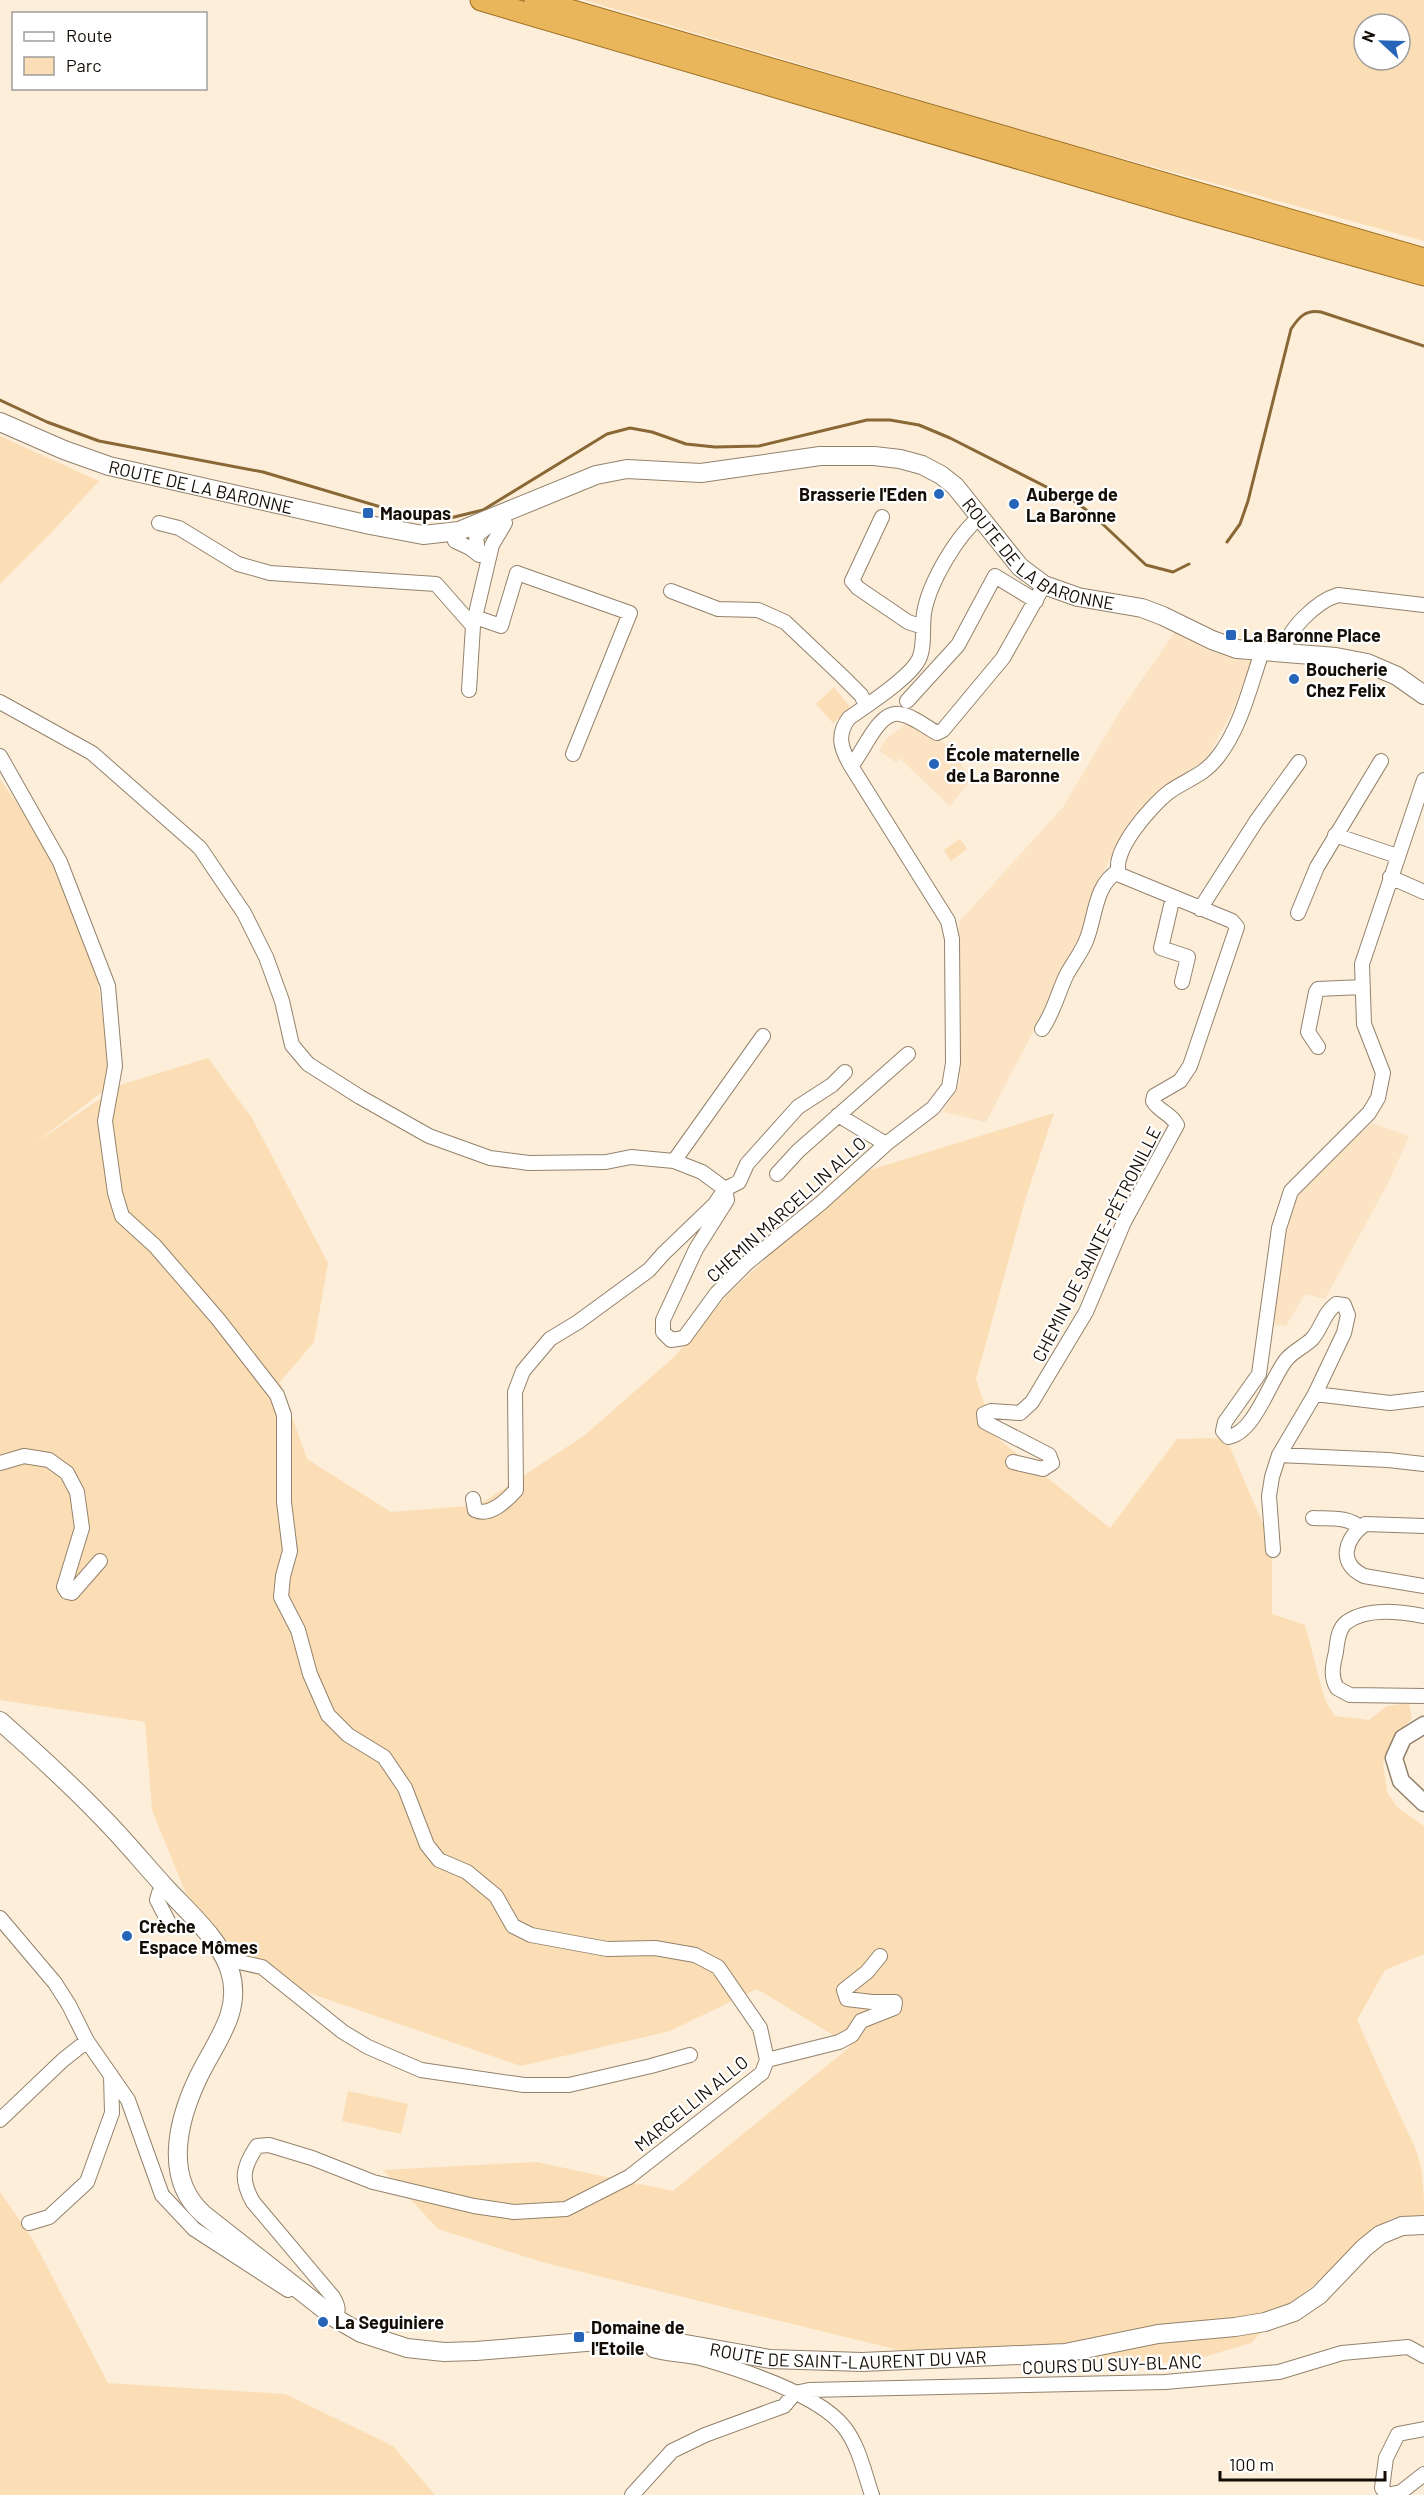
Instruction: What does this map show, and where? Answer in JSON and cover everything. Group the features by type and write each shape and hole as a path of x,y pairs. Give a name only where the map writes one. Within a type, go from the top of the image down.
{"highway":[{"path":"481,0 1194,210 1424,275"},
{"path":"535,0 1424,259"}],"main road":[{"name":"ROUTE DE LA BARONNE","path":"0,422 64,450 109,466 406,532 475,539 507,517 552,495 596,475 627,469 701,473 844,455 873,456 922,465 942,475 955,486 1040,593 1142,608 1223,645 1262,652 1336,657 1367,663 1397,676 1424,695"},
{"name":"ROUTE DE SAINT-LAURENT DU VAR","path":"0,1721 101,1816 210,1938 225,1959 234,1987 234,2004 226,2026 198,2078 185,2112 177,2158 181,2185 188,2199 203,2214 335,2318 361,2333 390,2344 444,2352 646,2337 752,2357 811,2361 904,2361 1065,2353 1158,2334 1235,2327 1277,2319 1294,2312 1319,2295 1364,2248 1380,2235 1402,2226 1424,2225"}],"street":[{"name":"CHEMIN MARCELLIN ALLO","path":"725,1189 727,1200 696,1249 663,1320 663,1332 671,1340 684,1338 717,1293 747,1263 820,1203 886,1144 933,1108 949,1087 953,1063 952,939 948,921 842,751 840,741 842,730 849,718 908,674 919,660 930,594 954,545 968,526 981,516"},
{"path":"469,690 474,622 485,571 475,539 507,517"},
{"path":"882,517 852,581 858,588 908,622 923,627"},
{"path":"159,523 179,528 238,564 270,573 436,584 474,622 501,626 517,573 630,613 573,754"},
{"path":"851,766 877,726 893,713 907,716 937,733 943,730 1003,658 1040,593 995,576 958,645 907,700"},
{"path":"671,591 718,609 758,610 785,622 861,695 866,705"},
{"path":"1284,653 1286,640 1326,599 1338,595 1424,605"},
{"path":"1042,1029 1050,1018 1066,975 1086,941 1098,899 1108,877 1118,871 1119,855 1150,810 1170,792 1199,777 1218,758 1232,733 1262,652"},
{"path":"0,702 92,753 200,848 244,913 267,957 282,1001 292,1044 308,1064 429,1136 490,1158 529,1163 606,1162 631,1156 674,1161 702,1172 725,1189"},
{"name":"MARCELLIN ALLO","path":"0,756 60,862 108,986 115,1066 105,1120 115,1193 122,1216 155,1246 218,1319 277,1395 284,1415 284,1502 290,1551 283,1576 281,1597 298,1630 310,1674 328,1715 348,1735 384,1757 405,1788 427,1845 439,1860 467,1872 496,1896 513,1926 531,1935 606,1949 655,1948 695,1955 718,1967 760,2028 767,2060 762,2073 629,2177 566,2209 514,2212 474,2206 373,2182 312,2158 268,2145 257,2146 246,2164 245,2187 253,2202 333,2296 338,2313 335,2318"},
{"path":"1298,914 1317,867 1381,761"},
{"path":"1200,909 1257,820 1299,762"},
{"path":"1273,1550 1269,1496 1279,1455 1315,1394 1344,1333 1348,1315 1344,1305 1336,1304 1328,1311 1312,1338 1286,1359 1250,1420 1237,1435 1228,1437 1223,1431 1225,1422 1259,1374 1277,1237 1291,1191 1369,1113 1378,1098 1383,1073 1364,1024 1362,964 1424,780"},
{"path":"1337,831 1398,852"},
{"name":"CHEMIN DE SAINTE-PÉTRONILLE","path":"1013,1462 1043,1469 1052,1463 1049,1455 985,1422 984,1414 990,1412 1020,1413 1032,1402 1086,1312 1124,1222 1177,1125 1173,1118 1156,1108 1153,1101 1154,1096 1180,1082 1190,1066 1237,927 1232,921 1120,875 1118,871"},
{"path":"1390,877 1424,892"},
{"path":"1173,897 1161,948 1188,957 1182,982"},
{"path":"1318,1047 1308,1032 1318,989 1362,987"},
{"path":"674,1161 763,1036"},
{"path":"777,1174 798,1151 908,1054"},
{"path":"473,1499 475,1510 482,1513 491,1511 516,1490 515,1392 523,1371 550,1339 578,1322 649,1270 715,1204 725,1189 739,1182 747,1164 798,1107 832,1085 845,1072"},
{"path":"838,1115 886,1144"},
{"path":"1315,1394 1390,1403 1424,1399"},
{"path":"1279,1455 1424,1464"},
{"path":"0,1463 24,1456 49,1460 67,1473 77,1492 82,1528 64,1587 67,1592 72,1593 100,1561"},
{"path":"1313,1518 1348,1520 1360,1528"},
{"path":"1424,1526 1370,1523 1360,1528 1352,1537 1347,1550 1350,1565 1355,1572 1364,1576 1424,1586"},
{"path":"1424,1616 1392,1611 1347,1622 1339,1634 1332,1671 1336,1688 1350,1695 1424,1696"},
{"path":"1424,1725 1403,1738 1394,1758 1401,1781 1424,1803"},
{"path":"165,1887 159,1893 157,1900 168,1921"},
{"path":"0,1918 55,1983 87,2041 128,2100 162,2195 194,2229 298,2297 308,2297"},
{"path":"767,2060 839,2042 852,2035 861,2021 894,2008 894,2002 847,1999 844,1990 867,1972 880,1956"},
{"path":"225,1959 262,1967 343,2032 379,2052 421,2070 524,2085 569,2085 690,2055"},
{"path":"0,2120 63,2060 87,2041"},
{"path":"29,2223 49,2217 87,2182 112,2113 111,2075"},
{"path":"646,2337 653,2350 703,2359 740,2370 795,2393 824,2409 843,2426 859,2456 872,2495"},
{"name":"COURS DU SUY-BLANC","path":"795,2393 809,2390 882,2386 1165,2382 1278,2372 1342,2353 1408,2347 1424,2356"},
{"path":"632,2495 672,2451 705,2435 784,2406 795,2393"},
{"path":"1424,2429 1398,2434 1386,2458 1382,2488 1387,2495 1401,2492 1424,2474"}],"shaded area":[{"path":"1175,632 1209,651 1252,661 1234,708 1207,758 1159,792 1127,828 1104,871 1086,925 1060,980 986,1122 943,1112 960,1083 959,922 1063,807 1122,708"},
{"name":"École maternelle de La Baronne","path":"907,723 968,756 961,766 973,777 950,806 899,758 896,762 879,751 886,739"},
{"path":"1372,1123 1409,1136 1389,1181 1325,1299 1305,1294 1286,1326 1274,1325 1279,1268 1294,1200 1336,1155"}],"green space":[{"path":"584,0 1424,0 1424,241 1056,140"},
{"path":"0,436 99,481 0,584"},
{"path":"834,687 851,708 833,723 816,704"},
{"path":"0,779 38,833 83,936 98,981 111,1085 34,1144 120,1085 208,1058 252,1118 328,1263 314,1342 280,1382 307,1459 391,1512 479,1505 585,1435 674,1357 730,1292 857,1174 1054,1113 1026,1197 976,1379 996,1437 1110,1528 1177,1439 1226,1438 1272,1545 1272,1614 1305,1625 1325,1700 1335,1716 1369,1720 1387,1706 1409,1703 1412,1719 1396,1734 1383,1762 1387,1792 1398,1808 1424,1826 1424,1954 1385,1970 1357,2020 1417,2154 1423,2184 1424,2218 1392,2218 1355,2244 1320,2280 1286,2307 1251,2343 1183,2363 910,2353 542,2262 438,2229 383,2170 536,2162 673,2191 851,2046 757,1989 670,2031 521,2066 213,1960 152,1810 145,1722 0,1700"},
{"path":"960,839 967,849 951,861 944,850"},
{"path":"348,2091 408,2104 401,2134 342,2121"},
{"path":"0,2192 32,2238 108,2383 285,2394 393,2446 435,2495 0,2495"}],"waterway":[{"path":"1227,542 1240,524 1248,501 1291,329 1300,318 1307,313 1321,312 1424,346"},
{"path":"0,400 47,422 99,441 263,472 418,518 446,519 483,510 607,434 630,428 652,432 686,444 715,447 759,446 867,420 890,420 919,425 950,438 1074,501 1092,514 1146,565 1173,572 1189,564"}],"place":[{"name":"Brasserie l'Eden","path":"939,494"},
{"name":"Auberge de La Baronne","path":"1014,504"},
{"name":"Maoupas","path":"368,513"},
{"name":"La Baronne Place","path":"1231,635"},
{"name":"Boucherie Chez Felix","path":"1294,679"},
{"name":"École maternelle de La Baronne","path":"934,764"},
{"name":"Crèche Espace Mômes","path":"127,1936"},
{"name":"La Seguiniere","path":"323,2322"},
{"name":"Domaine de l'Etoile","path":"579,2337"}]}
